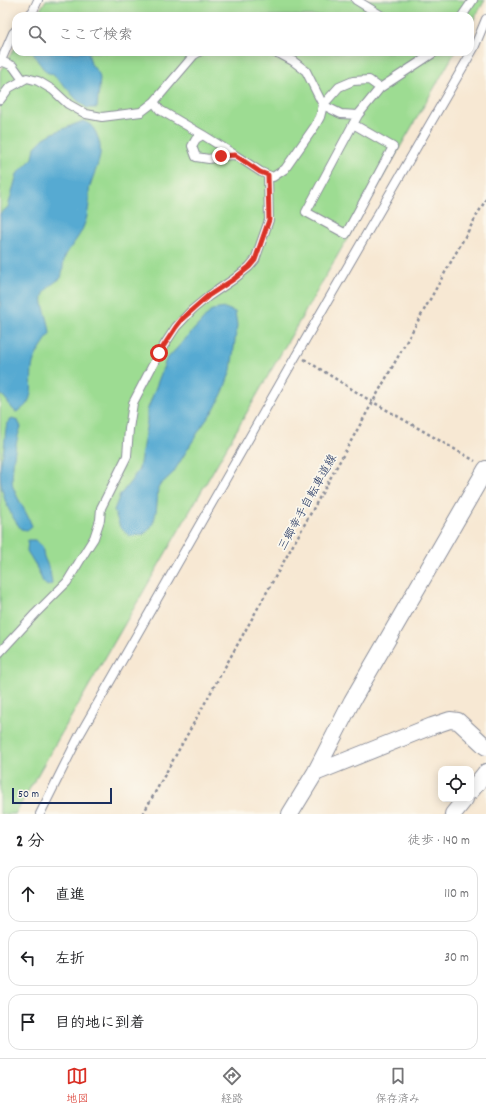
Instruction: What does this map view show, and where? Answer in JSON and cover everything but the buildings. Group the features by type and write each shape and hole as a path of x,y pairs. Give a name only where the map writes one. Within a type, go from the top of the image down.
{"street":[{"path":"290,814 316,773 352,701 483,466"},
{"path":"316,773 450,720 458,721 486,747"},
{"path":"474,787 486,772"},
{"path":"453,814 463,802"}],"lane":[{"path":"32,12 38,0"},
{"path":"356,0 376,12"},
{"path":"465,12 473,0"},
{"path":"474,48 486,20"},
{"path":"12,35 1,62 13,66 23,80"},
{"path":"0,100 9,88 27,78 38,81 53,90 68,104 86,114 102,117 141,112 154,102 193,56"},
{"path":"284,56 306,71 323,105 341,114 358,115"},
{"path":"353,124 393,147 346,234 306,212 353,124 358,115 380,88 429,56"},
{"path":"40,814 79,736 469,56"},
{"path":"154,102 160,110 203,135 260,172 274,177 285,168 315,126 320,117 323,105 339,87 353,81 369,80 380,88"},
{"path":"203,135 196,139 192,146 196,157 209,159 235,155"},
{"path":"0,652 67,582 94,538 100,520 101,508 123,467 127,456 133,402 159,353 176,327 192,310 208,296 234,279 255,260 269,220 268,175"}],"path":[{"name":"三郷幸手自転車道線","path":"143,814 486,199"},
{"path":"304,358 373,402 483,466"}],"green space":[{"path":"46,0 485,0 474,19 474,12 38,12"},
{"path":"12,52 12,56 453,56 15,814 0,814 0,71"}],"water":[{"path":"35,56 89,56 91,64 99,74 100,79 97,108 87,108 76,99 52,74 46,72"},
{"path":"83,121 94,129 99,140 100,147 99,160 89,188 87,218 80,234 64,259 61,278 46,291 43,296 44,308 50,333 34,360 28,402 23,408 16,412 0,394 0,214 8,207 17,174 33,158 35,147 44,138 53,133"},
{"path":"225,308 235,312 237,325 231,370 223,392 215,408 173,473 158,487 156,513 152,526 143,534 130,536 120,527 114,510 120,495 139,469 147,422 147,411 166,360 212,310"},
{"path":"12,419 18,421 21,427 14,457 12,482 15,492 32,526 27,530 21,529 16,522 5,501 1,486 0,466 4,448 6,426"},
{"path":"28,540 35,540 42,546 44,557 50,571 52,584 47,586 43,582 27,551"}],"route":[{"path":"159,353 183,318 208,296 249,267 255,260 269,220 268,175 260,172 235,155 221,156"}]}
